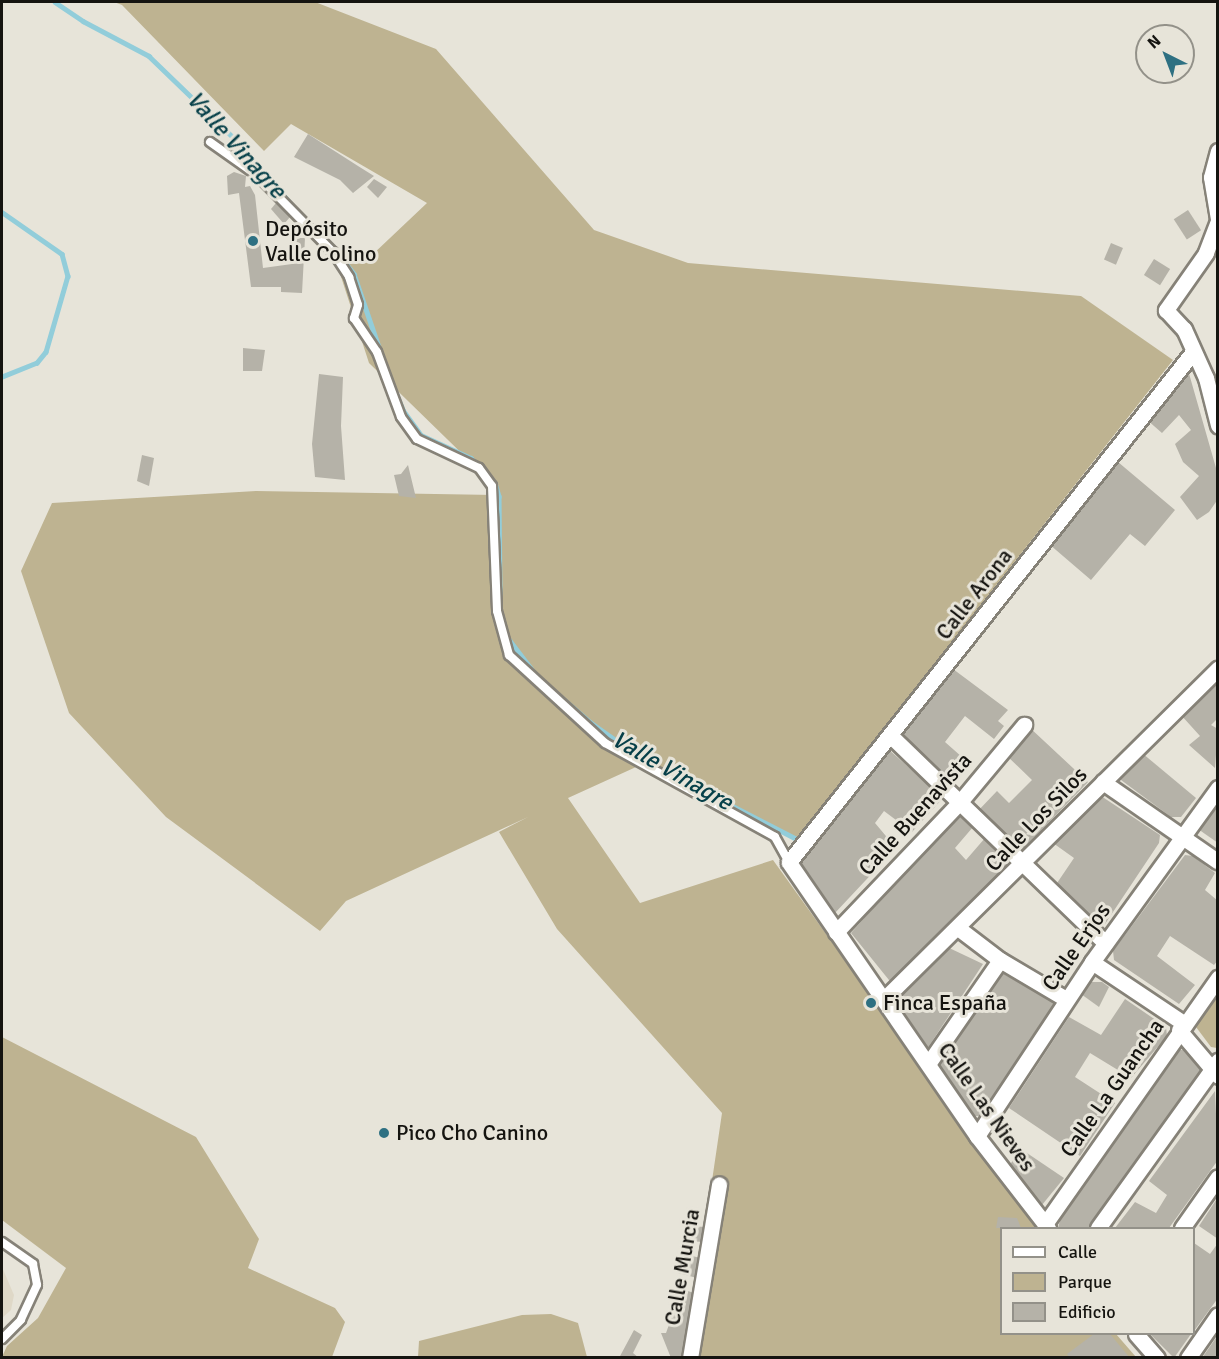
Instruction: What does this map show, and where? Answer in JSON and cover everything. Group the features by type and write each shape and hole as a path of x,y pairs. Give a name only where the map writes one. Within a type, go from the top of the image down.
{"street":[{"path":"1218,152 1211,177 1218,220 1206,253 1166,310 1184,329 1206,378 1218,425"},
{"name":"Calle Arona","path":"789,862 1193,352"},
{"name":"Calle Los Silos","path":"885,997 1024,864 1216,668"},
{"name":"Calle Buenavista","path":"836,932 959,803 1024,725"},
{"path":"891,736 1105,943"},
{"path":"1103,782 1217,861"},
{"name":"Calle Erjos","path":"977,1136 1066,999 1218,788"},
{"name":"Calle Las Nieves","path":"789,862 836,932 885,997 977,1136 1046,1226"},
{"path":"958,928 1000,960 1066,999"},
{"path":"928,1065 1000,960"},
{"path":"1092,962 1182,1027 1216,1069 1099,1227"},
{"name":"Calle La Guancha","path":"1046,1226 1218,978"},
{"path":"1183,1227 1218,1177"},
{"name":"Calle Murcia","path":"690,1358 719,1184"},
{"path":"1188,1358 1218,1315"},
{"path":"1137,1335 1157,1358"}],"lane":[{"path":"210,142 258,176 333,252 349,277 358,306 354,318 377,352 401,417 417,439 473,465 492,486 497,611 509,655 605,743 775,837 789,862"},
{"path":"2,1242 33,1264 37,1285 21,1320 2,1339"}],"shaded area":[{"path":"2,1267 14,1295 11,1310 2,1318"}],"green space":[{"path":"114,2 315,2 436,49 594,230 688,263 1081,296 1173,360 797,839 647,762 568,798 640,903 773,860 1036,1227 1000,1227 1000,1335 1117,1335 1136,1357 686,1357 722,1113 557,929 499,832 528,817 346,901 320,931 166,817 69,713 21,571 52,503 256,491 495,495 486,477 369,363 333,252 371,256 427,203 291,124 264,151 122,5"},
{"path":"1217,987 1217,1048 1211,1047 1193,1023"},
{"path":"2,1037 196,1137 259,1239 248,1268 335,1308 345,1322 332,1357 2,1357 7,1346 38,1318 66,1268 2,1220"},
{"path":"551,1314 578,1323 587,1357 418,1357 419,1341 522,1315"}],"building":[{"path":"308,134 374,176 353,193 340,180 294,157"},
{"path":"234,172 246,176 245,187 250,186 255,195 263,268 292,264 293,238 305,238 302,293 281,292 281,287 251,287 239,193 228,195 227,176"},
{"path":"374,179 387,187 378,198 367,187"},
{"path":"276,203 290,217 284,224 271,209"},
{"path":"1188,210 1201,230 1187,239 1174,219"},
{"path":"1111,243 1123,248 1116,265 1104,260"},
{"path":"1154,259 1170,269 1160,285 1144,275"},
{"path":"243,348 265,350 262,371 243,371"},
{"path":"1188,370 1218,475 1218,499 1209,512 1197,520 1180,497 1199,476 1183,462 1175,444 1191,430 1179,415 1162,433 1146,419"},
{"path":"319,374 343,377 341,426 345,480 315,477 312,444"},
{"path":"142,455 154,458 149,486 137,481"},
{"path":"1118,462 1175,510 1145,546 1130,534 1091,580 1049,544"},
{"path":"408,465 416,498 399,496 394,475 401,474"},
{"path":"953,669 1008,710 998,721 1004,726 994,739 965,716 945,742 971,765 950,786 899,738"},
{"path":"1218,678 1218,718 1211,725 1218,729 1215,768 1189,745 1200,736 1181,715"},
{"path":"1029,727 1088,782 1017,855 976,813 997,791 1009,803 1032,780 1005,754"},
{"path":"887,748 943,798 912,832 884,811 875,823 896,848 834,914 796,867"},
{"path":"1142,753 1196,798 1181,817 1171,817 1121,780 1121,774"},
{"path":"1101,796 1160,835 1159,843 1105,924 1095,923 1055,886 1074,858 1053,843"},
{"path":"1218,803 1218,843 1198,829"},
{"path":"960,811 973,827 955,848 966,860 985,838 1019,866 893,985 851,933"},
{"path":"1185,855 1193,856 1215,873 1205,890 1218,901 1218,960 1214,965 1170,936 1157,956 1195,985 1179,1004 1114,960 1113,951"},
{"path":"945,946 983,964 927,1049 895,1001"},
{"path":"1000,972 1057,1004 982,1116 973,1116 938,1066"},
{"path":"1090,982 1102,982 1109,987 1099,1007 1081,994"},
{"path":"1125,999 1166,1027 1167,1036 1131,1078 1090,1053 1075,1077 1115,1103 1080,1156 1009,1108 1069,1017 1101,1035"},
{"path":"1178,1050 1185,1050 1201,1067 1201,1076 1094,1227 1058,1227 1061,1217"},
{"path":"1215,1091 1218,1160 1170,1227 1116,1227 1135,1202 1156,1213 1167,1195 1149,1181"},
{"path":"1021,1149 1064,1178 1042,1205 1009,1166"},
{"path":"1218,1197 1218,1239 1199,1226"},
{"path":"998,1217 1017,1218 1021,1227 1000,1227 996,1228"},
{"path":"690,1226 705,1227 704,1242 689,1241"},
{"path":"1218,1243 1218,1298 1195,1330 1195,1244 1210,1254"},
{"path":"685,1254 700,1258 697,1278 678,1273 677,1265 681,1266"},
{"path":"676,1287 694,1293 684,1358 671,1358 661,1333 666,1333 676,1305 671,1303"},
{"path":"634,1330 642,1335 633,1353 639,1358 619,1358"},
{"path":"1093,1335 1111,1335 1130,1358 1070,1358 1067,1354"},
{"path":"1151,1335 1190,1335 1174,1358"},
{"path":"1218,1335 1218,1358 1202,1358"}],"waterway":[{"name":"Valle Vinagre","path":"55,2 83,21 149,56 240,144 292,205"},
{"path":"2,212 62,254 68,276 46,352 37,363 2,377"},
{"name":"Valle Vinagre","path":"337,252 354,274 381,353"},
{"name":"Valle Vinagre","path":"393,386 403,410 421,435 471,458 495,483 499,496 500,595"},
{"name":"Valle Vinagre","path":"508,638 537,676"},
{"name":"Valle Vinagre","path":"546,684 590,722 647,762 797,839"}],"place":[{"name":"Depósito Valle Colino","path":"253,241"},
{"name":"Finca España","path":"871,1003"},
{"name":"Pico Cho Canino","path":"384,1133"}]}
